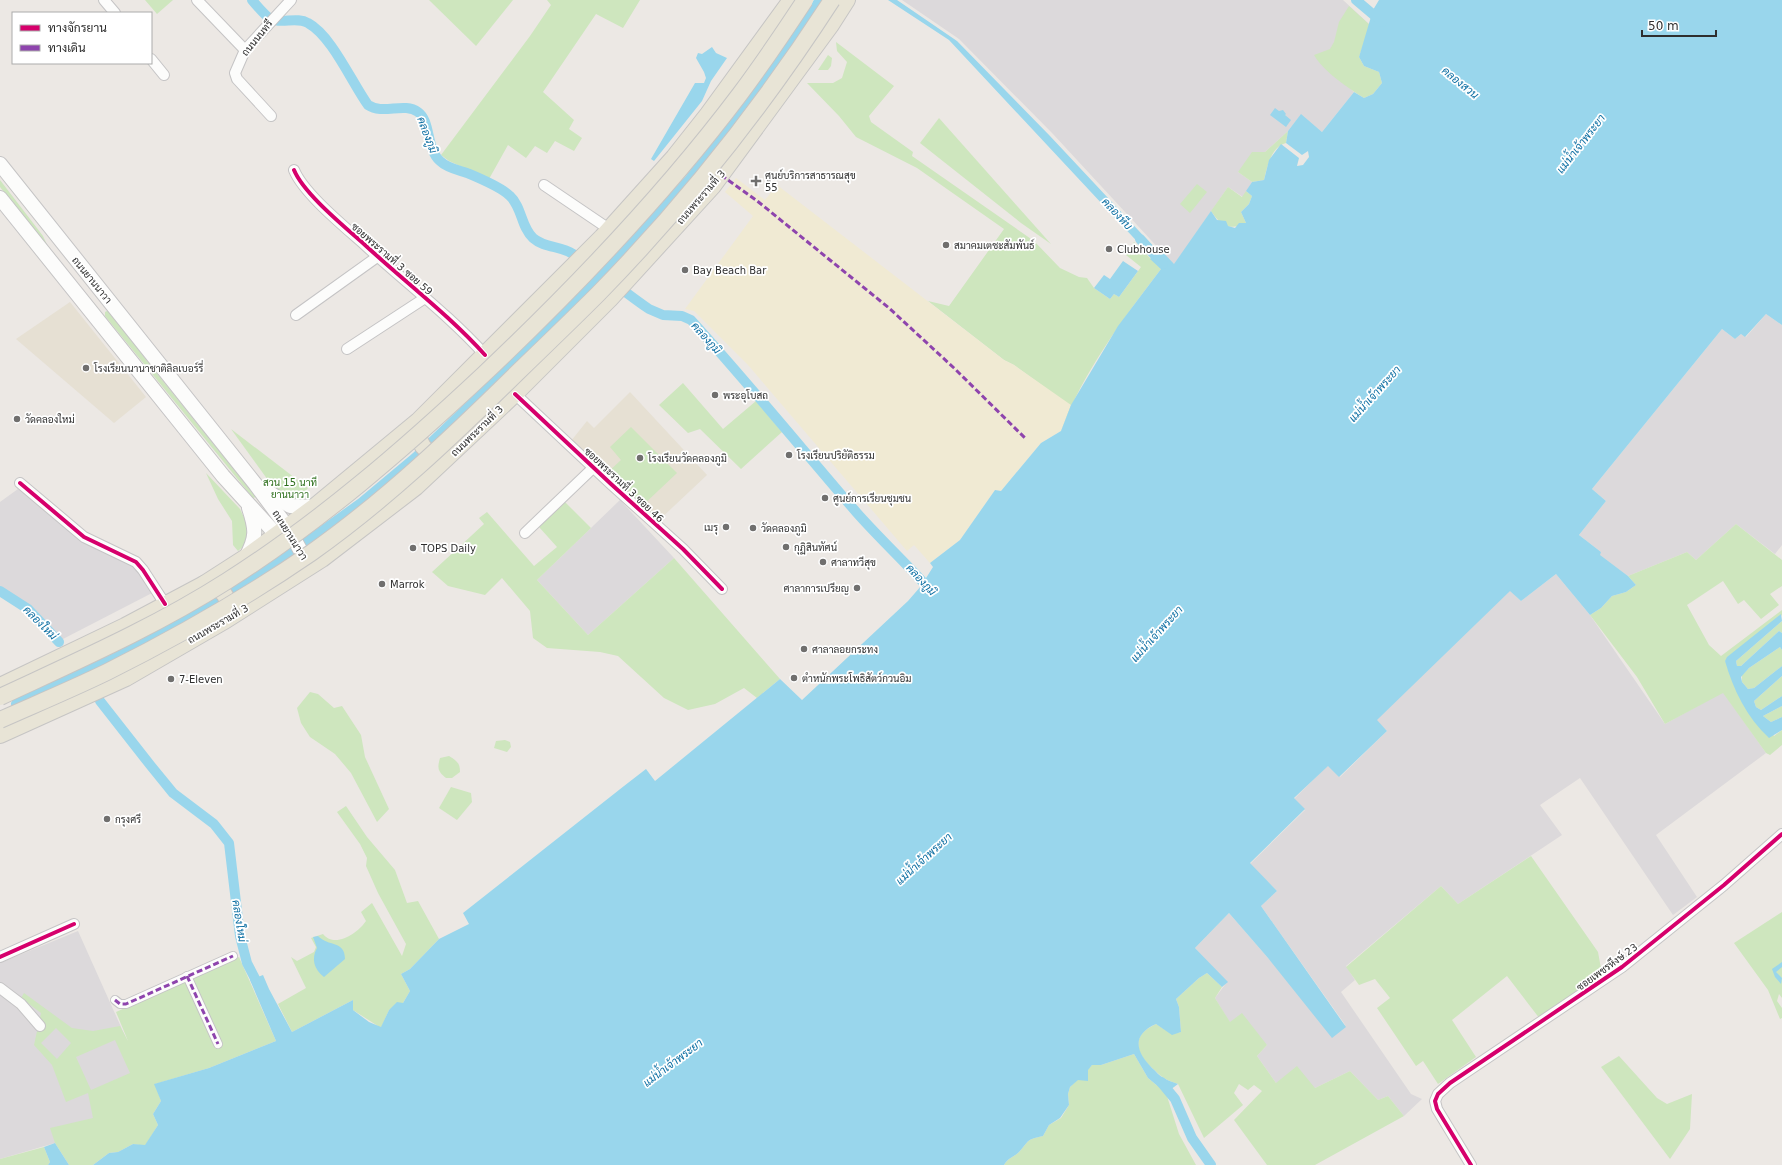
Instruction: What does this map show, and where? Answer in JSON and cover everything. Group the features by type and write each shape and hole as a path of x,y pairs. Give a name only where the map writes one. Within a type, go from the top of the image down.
{"main road":[{"path":"0,686 125,626 204,584 246,557 286,537 314,507 418,421 584,256 674,157 701,124 791,0"},
{"path":"0,698 139,631 227,581 267,554 359,485 410,442 532,328 638,218 741,92 805,0"},
{"name":"ถนนพระรามที่ 3","path":"0,720 112,669 167,641 230,604 311,552 361,515 480,409 598,294 643,246 684,200 753,113 797,53 832,0"},
{"name":"ถนนพระรามที่ 3","path":"0,735 126,678 226,620 304,560 358,533 416,487 448,459 516,394 610,299 714,186 831,25 847,0"},
{"name":"ถนนยานนาวา","path":"0,164 256,485 286,537 304,560"},
{"name":"ถนนยานนาวา","path":"0,198 223,476 247,502 286,537"},
{"path":"60,239 58,248 69,264 99,298 100,303 97,310 87,306"},
{"path":"418,421 417,435 425,449 448,459"},
{"path":"256,485 290,506 314,507"},
{"path":"246,557 253,544 255,533 254,523 247,502"},
{"path":"204,584 216,587 225,596 229,607 226,620"}],"street":[{"path":"104,0 113,12"},
{"path":"197,0 245,50"},
{"name":"ถนนนนทรี","path":"271,116 234,74 245,50 291,0"},
{"path":"152,60 164,75"},
{"name":"ซอยพระรามที่ 3 ซอย 59","path":"294,170 299,180 325,208 377,257 458,325 485,355"},
{"path":"544,185 609,229"},
{"path":"296,315 377,257"},
{"path":"347,349 425,298"},
{"name":"ซอยพระรามที่ 3 ซอย 46","path":"516,394 593,468 683,549 722,589"},
{"path":"525,534 593,468"},
{"path":"20,483 84,537 93,543 136,562 144,570 165,604"},
{"name":"ซอยเพชรหึงษ์ 23","path":"1471,1165 1437,1109 1435,1101 1438,1094 1450,1084 1622,967 1724,886 1782,834"},
{"path":"0,957 74,924"},
{"path":"115,1000 120,1004 126,1004 233,956"},
{"path":"187,976 218,1044"},
{"path":"0,988 21,1004 40,1026"}],"shaded area":[{"path":"902,0 1343,0 1370,25 1333,73 1354,92 1322,132 1301,115 1288,131 1265,152 1238,172 1252,182 1243,197 1228,187 1174,265 1053,134 959,39"},
{"name":"โรงเรียนนานาชาติลิลเบอร์รี่","path":"70,302 146,397 114,423 16,339"},
{"path":"1766,314 1782,325 1782,545 1775,554 1736,524 1696,560 1687,552 1628,576 1599,555 1601,552 1579,535 1606,501 1592,489 1722,329 1735,339 1741,334 1746,337"},
{"name":"โรงเรียนวัดคลองภูมิ","path":"630,392 707,475 657,522 571,441 587,421 594,428"},
{"path":"18,489 34,500 85,543 132,564 154,592 61,640 26,604 13,598 0,588 0,502"},
{"path":"620,500 674,558 588,635 537,580"},
{"path":"1556,574 1590,615 1665,724 1723,692 1766,753 1656,835 1697,897 1673,915 1580,778 1540,805 1562,835 1458,904 1441,886 1346,966 1355,980 1341,992 1411,1094 1422,1099 1404,1116 1388,1096 1378,1100 1350,1071 1315,1088 1276,1083 1257,1056 1267,1045 1230,1023 1215,998 1227,982 1195,948 1229,913 1268,958 1346,1026 1261,906 1277,891 1250,864 1305,810 1294,799 1328,765 1340,777 1387,731 1376,720 1510,590 1521,601"},
{"path":"78,931 134,1056 154,1084 55,1143 0,1159 0,963"}],"green space":[{"path":"145,0 173,0 157,14"},
{"path":"429,0 513,0 476,46"},
{"path":"547,0 640,0 623,28 596,14 543,92 574,120 569,129 582,138 574,151 555,141 547,153 535,146 526,158 508,145 489,179 449,161 441,155 530,36 551,5"},
{"path":"1349,6 1370,25 1359,57 1364,66 1379,72 1382,83 1373,94 1364,98 1323,67 1314,55 1330,49 1334,42 1339,22"},
{"path":"836,42 894,86 869,116 871,122 913,152 912,156 1034,241 1060,268 1079,277 1087,278 1094,288 1110,299 1114,294 1119,297 1141,267 1126,255 1134,242 1161,269 1132,307 1092,367 1070,409 1061,431 1047,389 1014,365 1004,360 928,301 949,306 1004,229 917,168 856,137 839,116 807,83 833,83 842,78 847,62 837,51"},
{"path":"828,55 832,58 831,66 828,70 818,70"},
{"path":"939,118 1051,244 1021,223 920,143"},
{"path":"1288,131 1286,143 1281,145 1270,158 1264,180 1252,182 1238,172 1252,152 1265,152"},
{"path":"0,180 43,236 49,249 0,187"},
{"path":"1197,184 1207,192 1190,213 1180,204"},
{"path":"1228,187 1242,197 1246,191 1252,196 1249,204 1241,212 1246,223 1235,227 1226,226 1218,220 1211,211"},
{"path":"109,310 150,365 256,497 253,498 105,316 105,312"},
{"path":"683,383 723,429 756,401 782,432 741,469 700,429 688,433 659,405"},
{"path":"631,427 677,473 641,507 606,474 621,460 610,447"},
{"name":"สวน 15 นาที ยานนาวา","path":"231,429 308,488 297,501 292,502 273,487"},
{"name":"สวน 15 นาที ยานนาวา","path":"206,473 240,509 248,526 246,544 238,551 233,545 232,521 218,499"},
{"path":"564,501 591,528 537,580 588,635 674,558 780,679 757,698 744,688 715,704 688,710 664,698 618,656 600,652 547,648 533,638 530,611 502,578 485,595 448,586 432,572 484,524 479,518 487,512 534,566 557,547 539,527"},
{"path":"1736,524 1782,560 1782,586 1770,594 1779,605 1761,619 1744,600 1738,604 1723,581 1687,605 1709,645 1721,656 1782,610 1782,615 1725,661 1774,736 1782,730 1782,745 1770,755 1766,753 1723,693 1665,724 1637,677 1590,615 1601,608 1612,596 1626,592 1636,585 1628,576 1687,552 1696,560"},
{"path":"1782,621 1782,633 1779,631 1741,666 1737,666 1736,661"},
{"path":"1780,647 1782,650 1782,666 1754,688 1748,689 1742,682 1742,675 1749,668"},
{"path":"1782,676 1782,696 1761,710 1756,707 1754,701"},
{"path":"310,692 318,694 334,708 342,706 361,735 365,757 389,809 377,822 351,773 335,754 310,737 301,723 297,708"},
{"path":"1782,706 1782,717 1771,722 1763,716"},
{"path":"505,740 510,742 511,747 507,752 494,748 496,741"},
{"path":"449,756 458,762 460,772 452,778 446,778 439,770 439,764 440,758"},
{"path":"451,787 471,793 472,802 457,820 439,808"},
{"path":"346,806 367,837 395,870 407,903 418,901 439,939 410,969 401,974 410,991 403,1003 389,1010 381,1028 353,1010 353,1000 292,1032 278,1004 306,988 291,957 297,961 314,952 316,947 311,938 323,934 334,940 346,938 358,930 366,921 361,912 372,903 402,956 406,944 378,893 366,866 367,858 360,844 337,812"},
{"path":"1531,856 1598,952 1602,974 1540,1019 1507,976 1452,1020 1476,1057 1438,1084 1423,1061 1416,1066 1377,1008 1390,998 1375,979 1359,985 1346,967 1441,886 1458,904"},
{"path":"1782,912 1782,998 1779,994 1777,1001 1782,1008 1782,1018 1780,1019 1768,990 1734,943"},
{"path":"239,957 276,1041 209,1068 155,1084 161,1101 153,1114 158,1125 145,1146 133,1144 118,1152 109,1153 93,1165 69,1165 55,1143 50,1128 93,1118 88,1093 66,1102 52,1065 34,1045 41,1013 21,998 24,993 72,1028 93,1031 120,1026 128,1041 116,1012","holes":["56,1028 71,1043 57,1059 41,1043","115,1040 130,1073 91,1090 76,1057"]},
{"path":"1207,973 1222,987 1215,998 1230,1022 1242,1013 1267,1045 1257,1056 1276,1083 1297,1066 1315,1088 1350,1071 1378,1100 1388,1096 1404,1116 1315,1165 1267,1165 1234,1120 1262,1091 1254,1085 1248,1090 1239,1084 1234,1093 1243,1105 1204,1138 1178,1084 1161,1076 1146,1062 1139,1050 1138,1044 1142,1033 1156,1024 1172,1034 1181,1032 1179,1007 1176,999 1199,978"},
{"path":"1134,1054 1148,1078 1166,1093 1179,1134 1196,1165 1004,1165 1030,1140 1043,1136 1049,1125 1061,1118 1069,1105 1068,1094 1070,1087 1092,1065 1101,1065"},
{"path":"1619,1056 1657,1098 1667,1104 1692,1094 1690,1129 1670,1159 1601,1067"},
{"path":"44,1147 50,1162 48,1165 0,1165 0,1159"}],"sand":[{"path":"736,178 765,200 777,185 1004,360 1014,365 1071,405 1061,431 1041,443 1001,491 995,490 960,540 930,563 914,545 907,551 748,365 694,311 685,309 753,216 725,192"}],"water":[{"path":"888,0 897,0 957,41 1050,136 1153,246 1146,251 949,40"},
{"name":"แม่น้ำเจ้าพระยา","path":"1379,0 1782,0 1782,325 1766,314 1745,337 1741,334 1735,339 1722,329 1592,489 1606,501 1579,535 1601,552 1600,555 1628,576 1636,585 1626,592 1612,596 1601,608 1590,615 1556,574 1521,601 1510,591 1377,720 1387,731 1339,777 1328,766 1294,798 1305,809 1250,863 1277,891 1261,906 1346,1027 1332,1038 1268,958 1229,913 1195,948 1228,982 1222,987 1207,973 1199,978 1176,999 1179,1007 1181,1032 1172,1035 1156,1024 1148,1028 1140,1039 1139,1044 1142,1056 1152,1068 1167,1080 1178,1084 1166,1093 1148,1078 1134,1054 1101,1065 1092,1065 1088,1070 1088,1081 1078,1080 1070,1087 1068,1094 1069,1105 1060,1118 1049,1125 1043,1136 1030,1140 1004,1165 93,1165 109,1153 118,1152 133,1144 145,1145 158,1125 153,1114 161,1101 154,1084 209,1068 276,1041 250,980 263,975 292,1032 353,1000 353,1010 369,1022 381,1027 389,1010 397,1002 403,1003 410,991 401,974 410,969 439,939 469,924 463,913 624,786 646,769 655,781 780,679 802,700 908,601 921,586 933,567 930,563 960,540 995,490 1001,491 1041,443 1061,431 1071,405 1118,326 1161,269 1150,259 1160,249 1174,264 1211,211 1217,220 1226,221 1228,226 1235,228 1239,223 1246,223 1241,212 1249,204 1252,196 1246,191 1252,182 1264,180 1269,160 1281,144 1299,158 1297,166 1303,165 1309,157 1308,151 1302,155 1286,143 1288,131 1301,114 1322,132 1354,92 1364,98 1373,94 1382,83 1379,72 1364,66 1359,57 1373,10"},
{"path":"712,47 716,53 727,58 711,81 702,101 654,161 651,159 695,83 704,83 706,78 696,58 698,53 702,54"},
{"path":"1275,108 1279,111 1283,110 1286,114 1285,115 1291,120 1286,127 1270,115"},
{"path":"1123,261 1138,271 1119,297 1114,294 1110,299 1094,288 1104,275 1110,279"},
{"path":"1781,614 1782,621 1736,661 1737,666 1741,666 1779,631 1782,633 1782,650 1780,647 1749,668 1741,677 1742,682 1748,689 1754,688 1782,666 1782,676 1754,701 1756,707 1761,710 1782,696 1782,706 1763,716 1771,722 1782,717 1782,730 1769,738 1754,721 1742,702 1732,682 1725,661 1727,657"},
{"path":"318,936 326,942 339,946 344,953 345,959 324,977 314,964 314,956 317,948 313,937"},
{"path":"1782,962 1782,967 1776,972 1782,978 1781,984 1775,977 1772,969"},
{"path":"55,1143 69,1165 48,1165 50,1162 44,1147"}],"waterway":[{"name":"คลองภูมิ","path":"252,0 269,18 278,21 299,20 308,23 317,29 333,49 368,105 380,109 406,108 418,112 425,122 432,150 440,161 449,167 490,183 510,196 517,206 526,228 537,241 573,254 649,309 663,315 682,316 691,320 857,513 932,592"},
{"path":"16,704 113,659 219,601 282,560 361,503 416,457 528,350 602,275 689,180 760,88 820,0"},
{"name":"คลองสวน","path":"1356,0 1382,22"},
{"name":"คลองหีบ","path":"1140,239 1163,264"},
{"name":"คลองใหม่","path":"0,591 28,609 59,642"},
{"name":"คลองใหม่","path":"100,701 173,793 214,824 229,843 240,936 247,963 261,990"},
{"path":"1161,1082 1175,1099 1192,1138 1211,1165"}],"marked path":[{"path":"721,175 756,200 889,308 954,368 1025,438"},
{"path":"115,1000 120,1004 126,1004 233,956"},
{"path":"187,976 218,1044"}],"cycle path":[{"path":"294,170 306,189 326,210 442,312 485,355"},
{"path":"515,394 683,549 722,589"},
{"path":"20,483 84,537 136,562 143,570 165,604"},
{"path":"1471,1165 1437,1109 1435,1101 1438,1094 1450,1083 1622,967 1724,885 1782,834"},
{"path":"0,957 74,924"}],"place":[{"name":"ศูนย์บริการสาธารณสุข 55","path":"756,181"},
{"name":"สมาคมเตชะสัมพันธ์","path":"946,245"},
{"name":"Clubhouse","path":"1109,249"},
{"name":"Bay Beach Bar","path":"685,270"},
{"name":"โรงเรียนนานาชาติลิลเบอร์รี่","path":"86,368"},
{"name":"พระอุโบสถ","path":"715,395"},
{"name":"วัดคลองใหม่","path":"17,419"},
{"name":"โรงเรียนปริยัติธรรม","path":"789,455"},
{"name":"โรงเรียนวัดคลองภูมิ","path":"640,458"},
{"name":"ศูนย์การเรียนชุมชน","path":"825,498"},
{"name":"เมรุ","path":"726,527"},
{"name":"วัดคลองภูมิ","path":"753,528"},
{"name":"กุฏิสินทัศน์","path":"786,547"},
{"name":"TOPS Daily","path":"413,548"},
{"name":"ศาลาทวีสุข","path":"823,562"},
{"name":"Marrok","path":"382,584"},
{"name":"ศาลาการเปรียญ","path":"857,588"},
{"name":"ศาลาลอยกระทง","path":"804,649"},
{"name":"ตำหนักพระโพธิสัตว์กวนอิม","path":"794,678"},
{"name":"7-Eleven","path":"171,679"},
{"name":"กรุงศรี","path":"107,819"}]}
